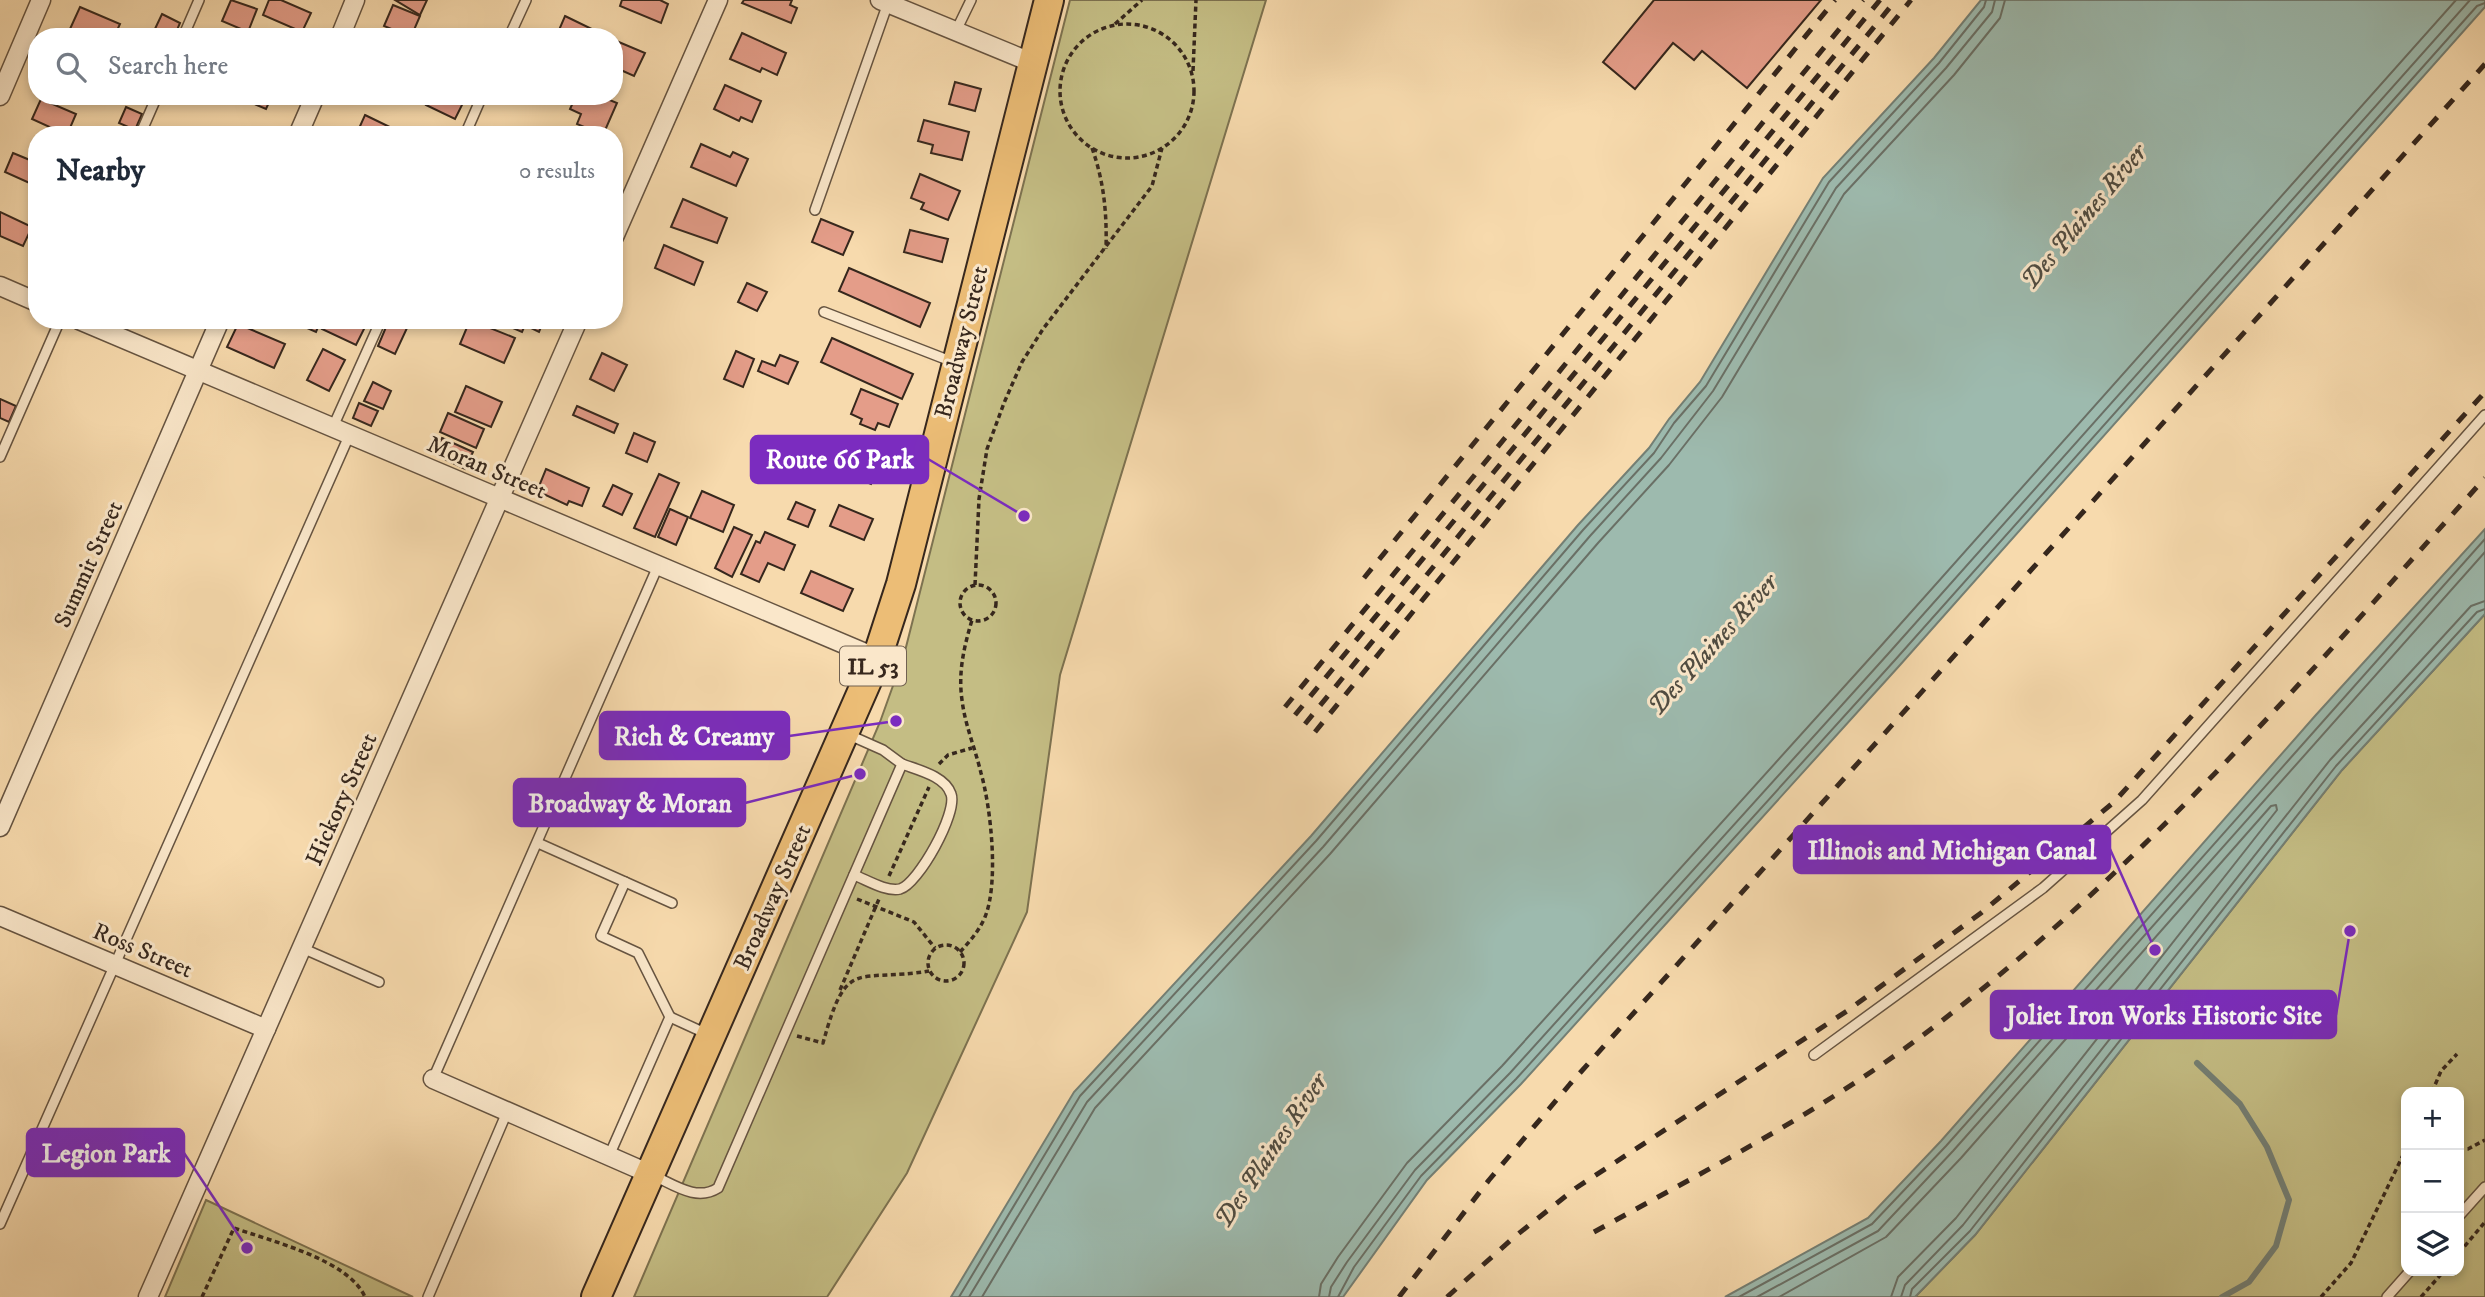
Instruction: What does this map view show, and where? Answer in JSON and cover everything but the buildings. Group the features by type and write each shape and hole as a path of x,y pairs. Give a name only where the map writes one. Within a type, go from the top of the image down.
{"main road":[{"name":"Broadway Street","path":"596,1297 877,659 901,584 1049,0"}],"street":[{"path":"29,28 41,0"},
{"path":"344,28 355,0"},
{"path":"623,216 718,0"},
{"path":"884,2 1033,63"},
{"path":"0,96 28,30"},
{"path":"302,126 311,105"},
{"path":"0,286 28,298"},
{"name":"Moran Street","path":"100,329 877,659"},
{"name":"Summit Street","path":"0,827 216,329"},
{"name":"Hickory Street","path":"148,1297 574,329"},
{"name":"Ross Street","path":"0,916 267,1029"},
{"path":"433,1079 650,1174"}],"lane":[{"path":"187,28 199,0"},
{"path":"513,28 526,0"},
{"path":"956,32 971,0"},
{"path":"815,210 884,2"},
{"path":"144,126 153,105"},
{"path":"469,126 478,105"},
{"path":"824,312 956,363"},
{"path":"0,457 56,329"},
{"path":"0,1224 114,965 340,432 378,329"},
{"path":"1814,1055 2043,888 2142,800 2485,415"},
{"path":"433,1079 658,566"},
{"path":"845,733 883,750 902,764 933,777 943,783 951,794 952,812 911,884 898,890 884,888 855,875"},
{"path":"650,1174 697,1195 708,1195 718,1188 902,764"},
{"path":"538,843 672,903"},
{"path":"625,882 601,936 638,954 670,1017 711,1036"},
{"path":"302,948 379,982"},
{"path":"609,1156 670,1017"},
{"path":"428,1297 508,1112"},
{"path":"2462,1213 2485,1187"},
{"path":"2387,1297 2406,1276"}],"path":[{"path":"1115,24 1142,0"},
{"path":"1193,74 1185,55 1172,40 1154,29 1135,24 1115,24 1093,32 1076,47 1064,67 1060,90 1063,113 1075,133 1092,148 1109,156 1146,156 1163,148 1179,134 1190,116 1195,95 1193,74 1196,0"},
{"path":"1092,148 1103,178 1107,211 1106,249"},
{"path":"975,585 981,486 987,449 1004,403 1022,362 1044,329 1152,186 1163,148"},
{"path":"975,585 992,591 997,602 989,618 972,620 963,612 960,601 965,591 975,585"},
{"path":"960,952 981,925 991,891 987,811 982,775 965,720 961,671 972,620"},
{"path":"787,1032 823,1043 840,990 933,777 948,755 973,748"},
{"path":"846,894 915,922 935,948"},
{"path":"950,946 960,952 965,963 960,976 944,982 929,971 928,958 935,948 950,946"},
{"path":"840,990 852,979 869,975 929,971"},
{"path":"2433,1087 2441,1071 2457,1054"},
{"path":"2464,1149 2485,1140"},
{"path":"2321,1297 2351,1263 2406,1150"},
{"path":"2464,1247 2485,1222"},
{"path":"202,1297 234,1228 343,1271 360,1286 365,1297"},
{"path":"2421,1297 2440,1276"}],"shaded area":[{"path":"1070,0 1266,0 1060,675 1027,912 907,1173 827,1297 634,1297 880,722 904,655"},
{"path":"2485,614 2485,1297 1915,1297 1975,1235 2342,770"},
{"path":"206,1200 413,1297 165,1297"}],"water":[{"name":"Des Plaines River","path":"1981,0 2485,0 2485,7 1900,665 1521,1084 1427,1180 1343,1297 951,1297 1074,1092 1311,836 1578,525 1649,448 1700,382 1823,178 1934,58"},
{"path":"2485,529 2485,614 2342,770 1975,1235 1915,1297 1725,1297 1868,1218 1941,1141 2315,716"}],"waterway":[{"path":"2197,1063 2240,1104 2267,1147 2289,1200 2276,1246 2249,1282 2222,1297"}],"railway":[{"path":"1364,578 1835,0"},
{"path":"1285,707 1863,0"},
{"path":"1295,715 1880,0"},
{"path":"1305,724 1896,0"},
{"path":"1315,732 1911,0"},
{"path":"1399,1297 1489,1180 1570,1084 2485,64"},
{"path":"1447,1297 1513,1238 1576,1188 1847,1011 1981,913 2114,802 2485,392"},
{"path":"1594,1232 1752,1145 1829,1099 1904,1049 1985,987 2063,920 2210,779 2349,630 2485,478"}],"place":[{"name":"Route 66 Park","path":"1024,516"},
{"name":"Rich & Creamy","path":"896,721"},
{"name":"Broadway & Moran","path":"860,774"},
{"name":"Joliet Iron Works Historic Site","path":"2350,931"},
{"name":"Illinois and Michigan Canal","path":"2155,950"},
{"name":"Legion Park","path":"247,1248"}]}
